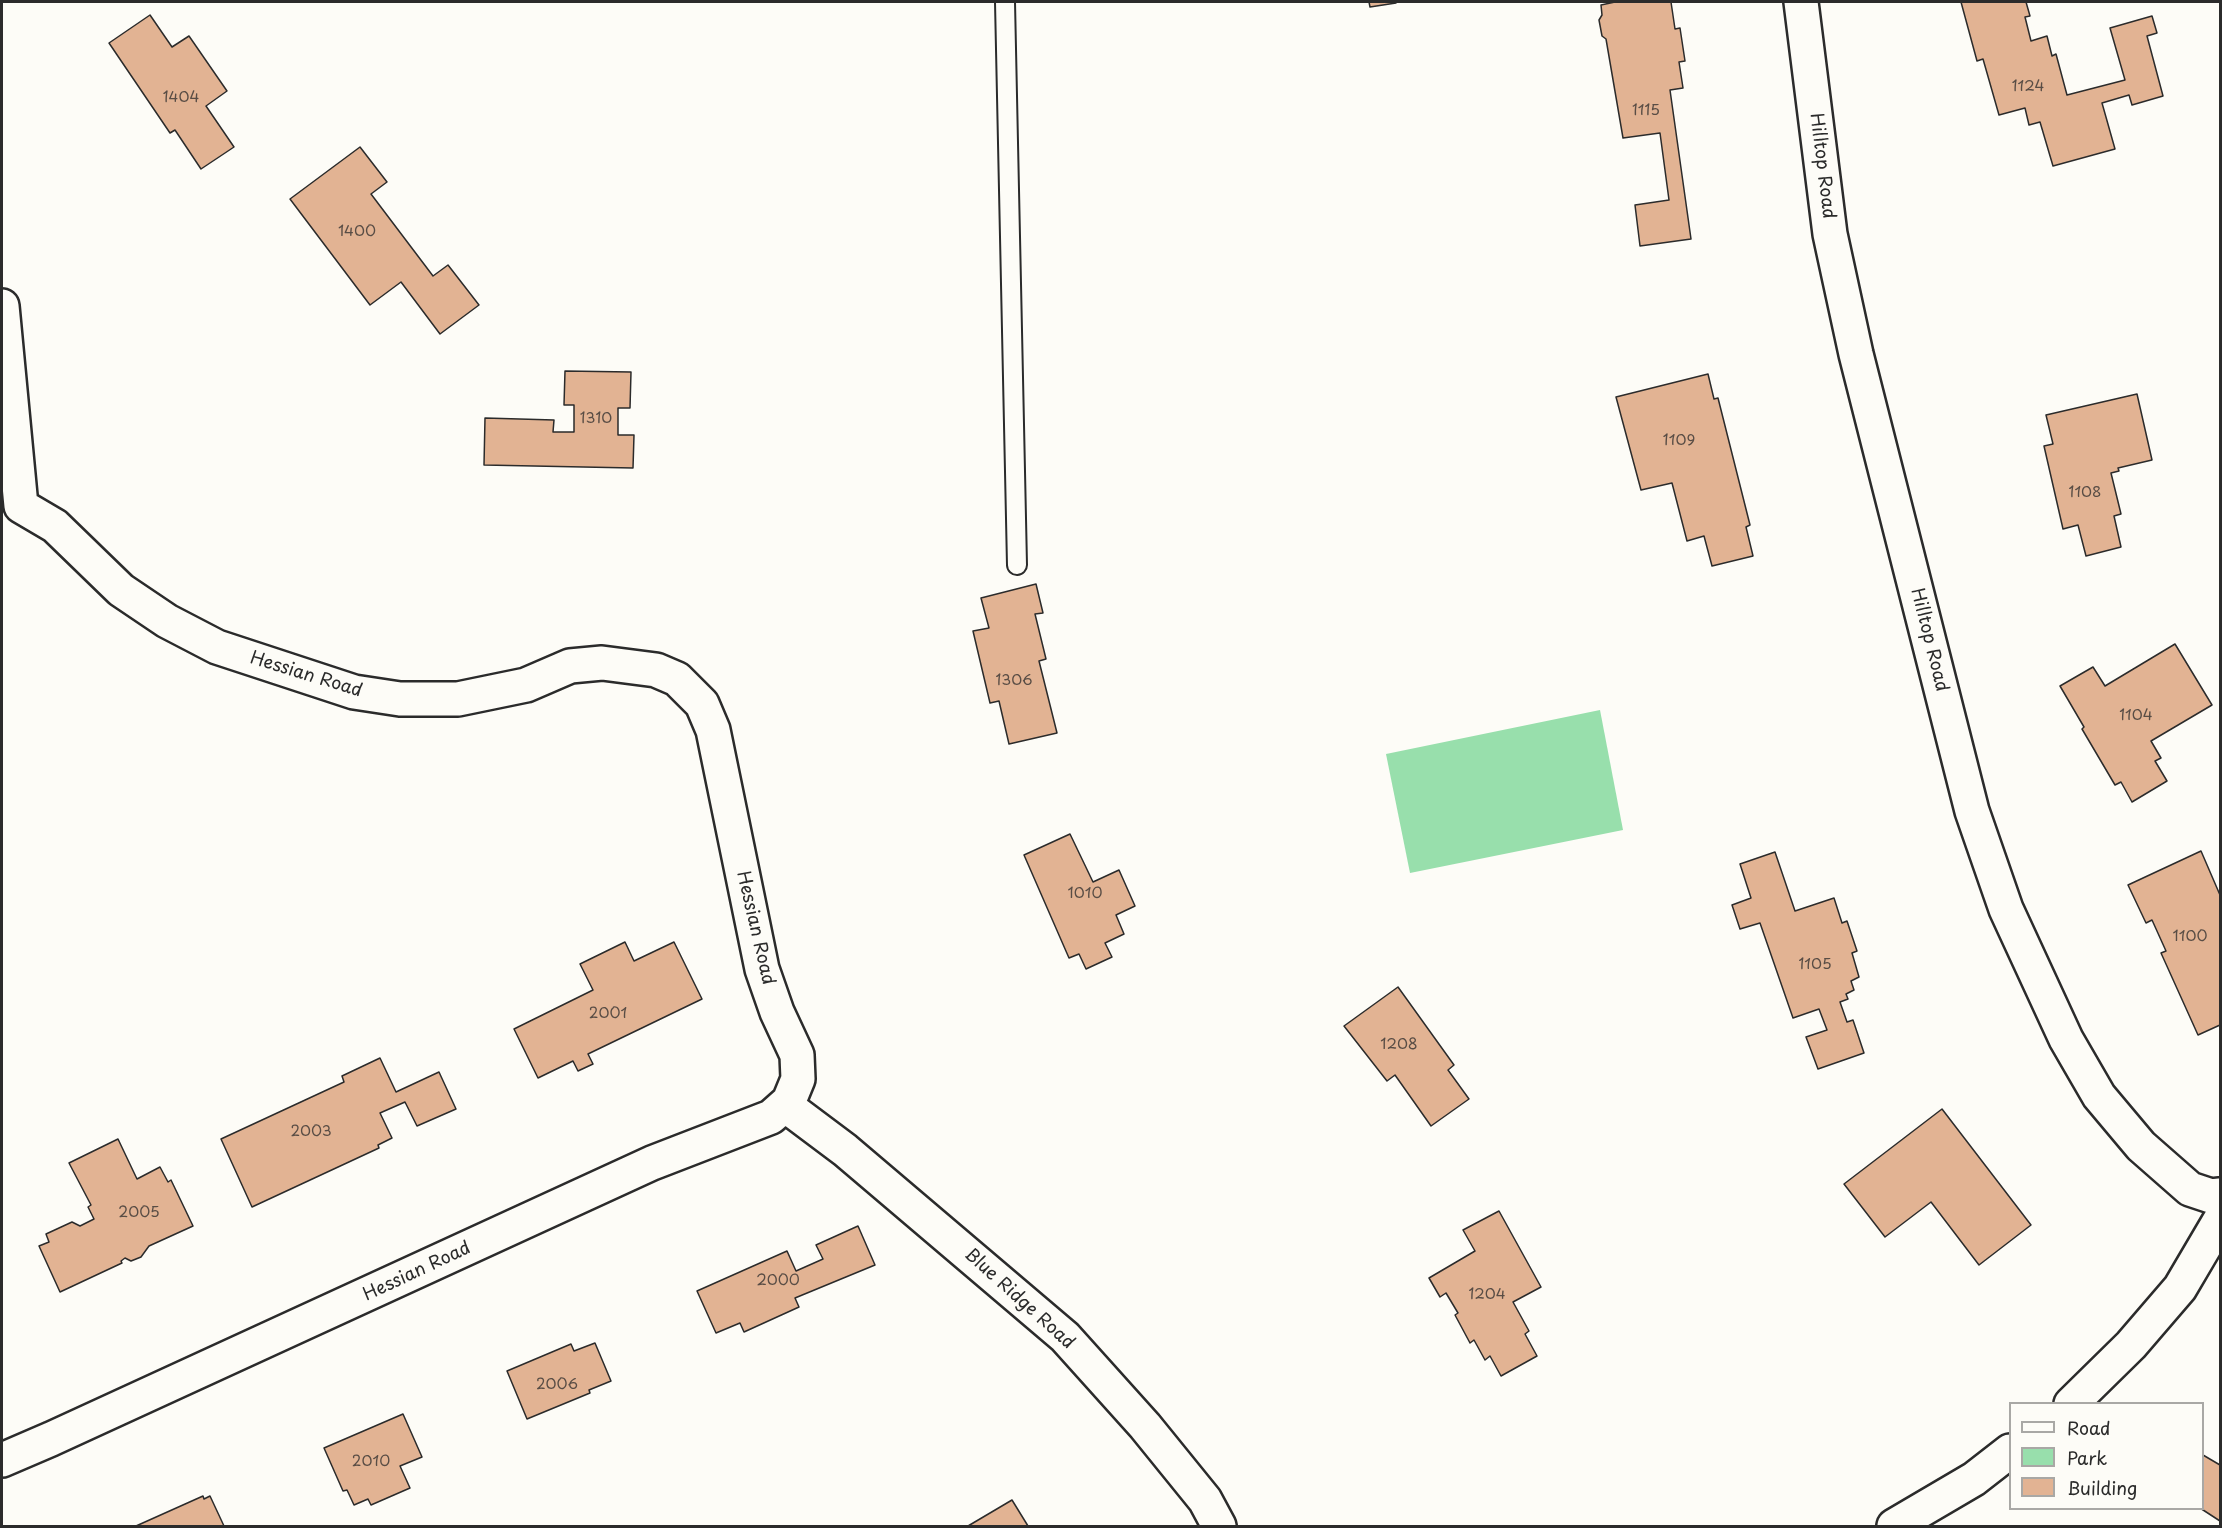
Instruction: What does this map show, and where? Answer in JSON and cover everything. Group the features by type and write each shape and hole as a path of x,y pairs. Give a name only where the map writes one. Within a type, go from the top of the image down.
{"street":[{"name":"Hilltop Road","path":"1801,2 1830,234 1856,354 1972,811 2006,909 2066,1040 2099,1096 2141,1146 2190,1189 2211,1196 2220,1195"},
{"path":"2,306 11,502"},
{"name":"Hessian Road","path":"2,1460 631,1173 771,1118 789,1101 798,1079 797,1055 777,1012 762,969 713,730 702,704 677,680 656,669 602,663 570,666 526,685 458,699 400,699 354,692 217,647 167,621 121,590 55,526 11,502"},
{"name":"Blue Ridge Road","path":"784,1105 854,1158 1065,1337 1183,1472 1205,1500 1219,1527"},
{"path":"2073,1402 2131,1345 2180,1288 2220,1220"},
{"path":"1894,1527 1974,1479 2009,1452"}],"lane":[{"path":"1005,2 1017,565"}],"green space":[{"path":"1600,710 1623,830 1410,873 1386,754"}],"building":[{"path":"1369,2 1396,2 1396,3 1370,7"},
{"path":"1615,2 1671,2 1675,29 1680,28 1685,61 1679,62 1683,88 1670,90 1691,239 1640,246 1635,205 1669,200 1660,133 1623,138 1606,39 1602,36 1599,20 1602,15 1601,5"},
{"path":"1961,2 2026,2 2030,16 2025,17 2031,41 2047,36 2052,56 2056,54 2067,95 2125,80 2110,28 2152,16 2157,33 2147,36 2163,96 2132,105 2129,95 2102,103 2115,149 2053,166 2040,122 2029,125 2025,108 1999,115 1983,59 1977,61"},
{"path":"150,15 172,47 189,36 227,91 206,106 234,147 201,169 175,130 170,133 109,43"},
{"path":"360,147 387,182 371,194 433,276 448,265 479,305 440,334 401,282 370,305 290,199"},
{"path":"565,371 631,372 630,408 618,408 618,435 634,435 633,468 484,465 485,418 554,420 553,432 574,432 574,405 564,405"},
{"path":"1708,374 1714,399 1718,398 1750,525 1746,527 1753,556 1712,566 1704,536 1687,541 1672,483 1641,490 1616,397"},
{"path":"2137,394 2152,460 2118,468 2119,471 2111,473 2121,514 2114,516 2121,547 2086,556 2078,525 2063,529 2044,446 2053,444 2046,415"},
{"path":"1036,584 1043,613 1035,614 1046,659 1039,661 1057,733 1009,744 999,701 990,703 973,631 989,628 981,598"},
{"path":"2175,644 2212,705 2151,741 2161,758 2155,761 2167,781 2132,802 2121,782 2115,785 2060,686 2093,667 2105,686"},
{"path":"1070,834 1093,882 1119,870 1135,906 1116,915 1124,934 1105,943 1112,957 1086,969 1079,954 1069,958 1024,855"},
{"path":"2201,851 2220,895 2220,1025 2198,1035 2161,953 2166,951 2152,920 2146,923 2128,885"},
{"path":"1775,852 1795,911 1834,898 1842,923 1847,921 1857,951 1852,953 1859,977 1851,981 1854,990 1846,994 1848,999 1840,1002 1847,1022 1853,1020 1864,1053 1818,1069 1806,1037 1827,1030 1819,1009 1793,1018 1760,923 1740,929 1732,905 1751,898 1740,864"},
{"path":"625,942 634,961 674,942 702,999 588,1054 593,1064 578,1071 573,1061 538,1078 514,1029 593,990 580,964"},
{"path":"1398,987 1454,1065 1448,1070 1469,1099 1431,1126 1395,1075 1387,1081 1344,1026"},
{"path":"380,1058 396,1092 439,1072 456,1109 417,1126 405,1102 380,1113 392,1138 378,1145 379,1148 252,1207 221,1139 344,1082 342,1076"},
{"path":"1942,1109 2031,1225 1979,1265 1931,1202 1885,1237 1844,1184"},
{"path":"118,1139 137,1179 160,1167 168,1182 171,1180 193,1226 149,1246 141,1257 131,1261 125,1258 121,1261 122,1263 60,1292 39,1246 49,1242 46,1234 72,1222 80,1226 94,1219 88,1207 91,1205 69,1163"},
{"path":"1499,1211 1541,1287 1513,1302 1529,1331 1525,1334 1537,1356 1501,1376 1490,1356 1485,1360 1474,1340 1470,1343 1455,1315 1458,1313 1446,1293 1440,1297 1429,1278 1475,1251 1463,1230"},
{"path":"858,1226 875,1265 795,1298 799,1307 744,1332 740,1323 716,1333 697,1291 787,1251 796,1271 823,1259 816,1245"},
{"path":"595,1343 611,1381 589,1390 590,1393 527,1419 507,1371 571,1344 574,1351"},
{"path":"403,1414 422,1457 400,1466 410,1488 371,1505 368,1499 354,1505 347,1490 343,1491 324,1448"},
{"path":"2204,1456 2220,1465 2220,1521 2203,1510"},
{"path":"203,1496 204,1499 210,1496 224,1526 136,1526"},
{"path":"1012,1500 1028,1526 968,1526"}]}
